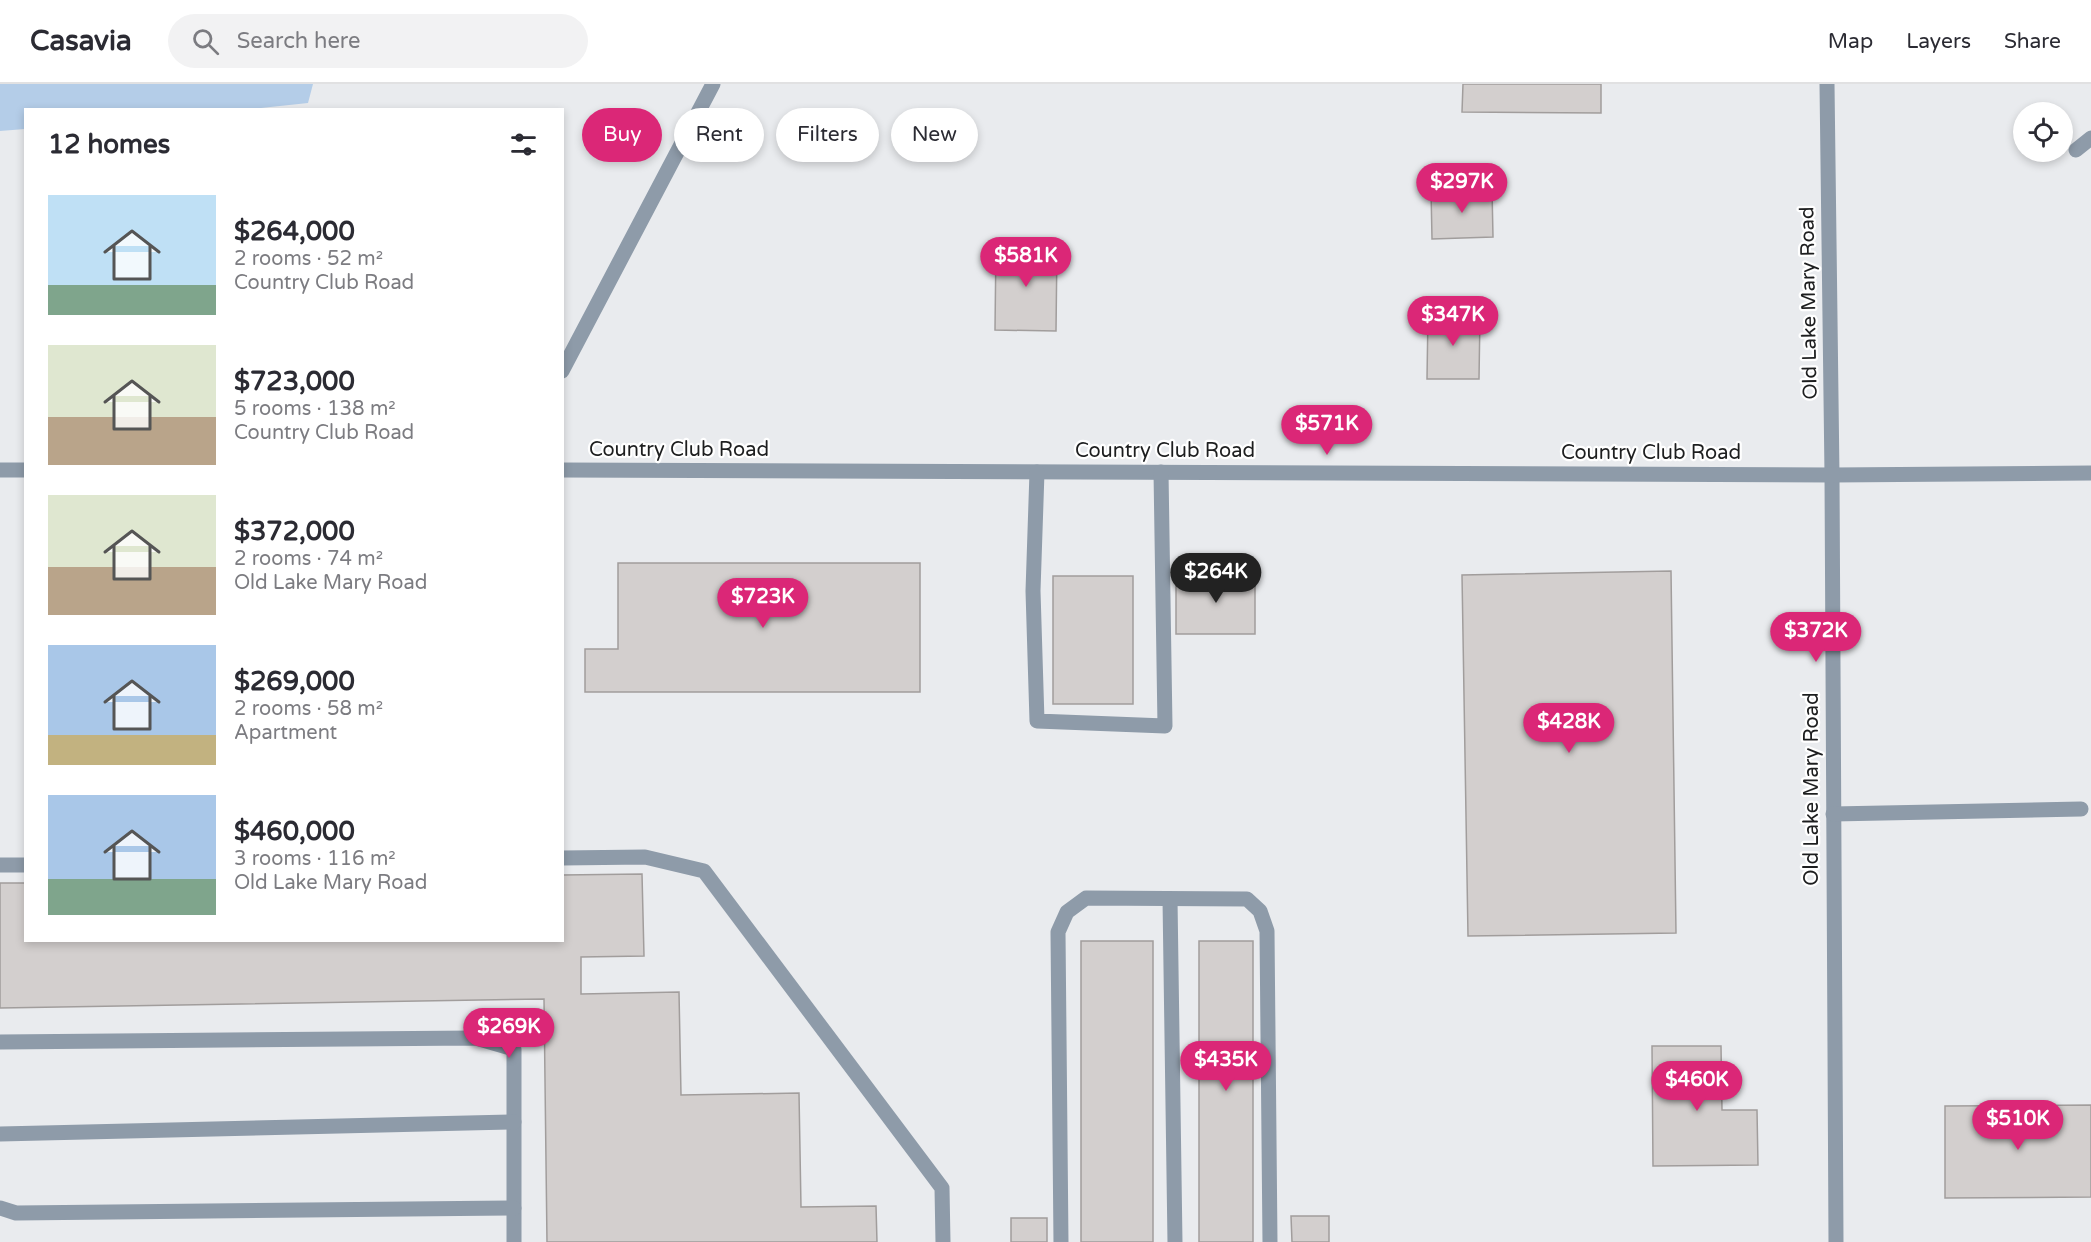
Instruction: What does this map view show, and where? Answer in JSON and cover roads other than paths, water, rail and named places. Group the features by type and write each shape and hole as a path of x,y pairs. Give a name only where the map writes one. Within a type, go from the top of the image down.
{"street":[{"path":"564,367 713,84"},
{"name":"Old Lake Mary Road","path":"1827,84 1832,475 1836,1242"},
{"path":"2076,150 2091,138"},
{"path":"0,470 24,470"},
{"name":"Country Club Road","path":"564,470 1832,475 2091,473"},
{"path":"1036,472 1033,591 1037,721 1165,726 1161,471"},
{"path":"1833,814 2081,809"},
{"path":"564,858 645,857 704,871 942,1188 943,1242"},
{"path":"0,865 24,865"},
{"path":"1060,1242 1058,932 1066,912 1086,898 1247,899 1260,911 1267,931 1270,1242"},
{"path":"1170,899 1175,1242"},
{"path":"0,1042 476,1038 514,1049 514,1242"},
{"path":"0,1134 514,1122"},
{"path":"0,1208 16,1213 514,1208"}]}
